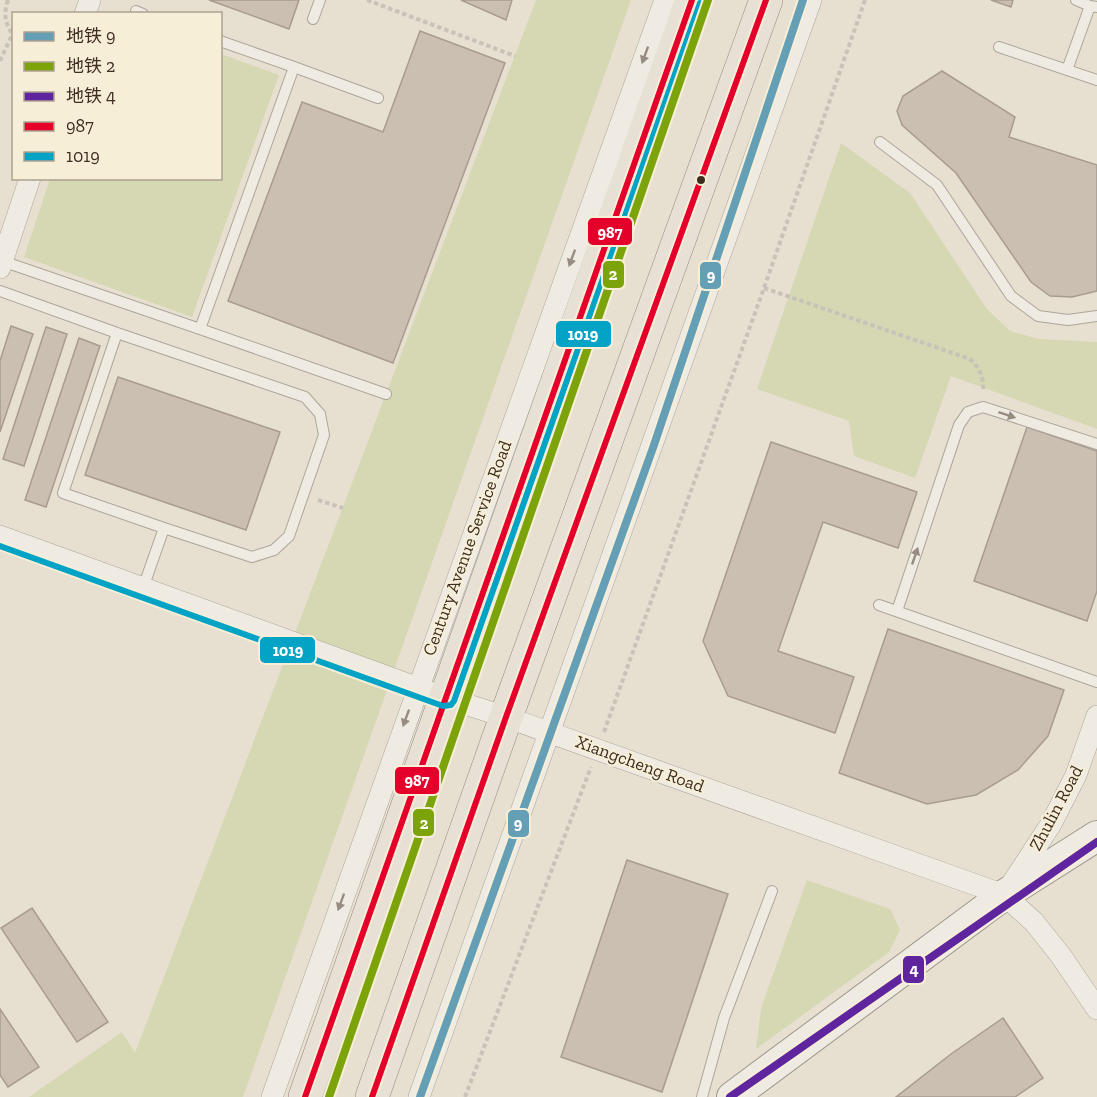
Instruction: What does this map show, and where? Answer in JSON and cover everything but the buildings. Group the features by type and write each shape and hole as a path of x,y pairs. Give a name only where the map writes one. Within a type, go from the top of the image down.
{"main road":[{"path":"305,1097 432,693 692,0"},
{"path":"372,1097 506,717 766,0"}],"street":[{"name":"Century Avenue Service Road","path":"272,1097 432,693 665,0"},
{"path":"419,1097 811,0"},
{"path":"1,264 29,180"},
{"name":"Xiangcheng Road","path":"0,537 432,693 598,749 1004,895 1034,922 1061,956 1097,1009"},
{"name":"Zhulin Road","path":"1004,895 1051,824 1076,775 1097,716"},
{"path":"745,1090 1004,895 1097,836"}],"lane":[{"path":"313,19 320,0"},
{"path":"1067,70 1093,7 1076,0"},
{"path":"222,42 378,98"},
{"path":"999,47 1097,80"},
{"path":"200,329 294,67"},
{"path":"880,142 937,185 1011,296 1038,316 1068,320 1097,316"},
{"path":"1,264 200,329 386,394"},
{"path":"0,291 305,397 320,414 324,435 289,536 274,550 252,557 63,493 117,333"},
{"path":"897,611 959,424 968,412 983,407 1097,444"},
{"path":"143,588 164,528"},
{"path":"879,604 1097,682"},
{"path":"702,1097 724,1018 772,891"}],"path":[{"path":"8,0 2,9 5,22 12,34"},
{"path":"367,0 515,56"},
{"path":"465,1097 598,749 866,0"},
{"path":"0,61 12,38"},
{"path":"764,288 970,359 979,368 984,380 983,407"},
{"path":"303,495 343,508"}],"green space":[{"path":"536,0 631,0 243,1097 29,1097 122,1032 135,1053"},
{"path":"222,54 279,75 192,317 24,257 50,180 222,180"},
{"path":"841,143 910,193 987,309 1010,331 1039,339 1097,342 1097,429 951,376 915,478 854,456 849,421 757,389"},
{"path":"807,880 890,909 900,930 889,952 756,1049 761,1008"}],"metro line":[{"name":"2","path":"329,1097 708,0"},
{"name":"9","path":"420,1097 654,445 803,0"},
{"name":"4","path":"730,1097 1097,842"}],"transit line":[{"name":"987","path":"305,1097 692,0"},
{"name":"987","path":"372,1097 506,717 766,0"},
{"name":"1019","path":"0,546 443,706 451,705 700,3"}]}
